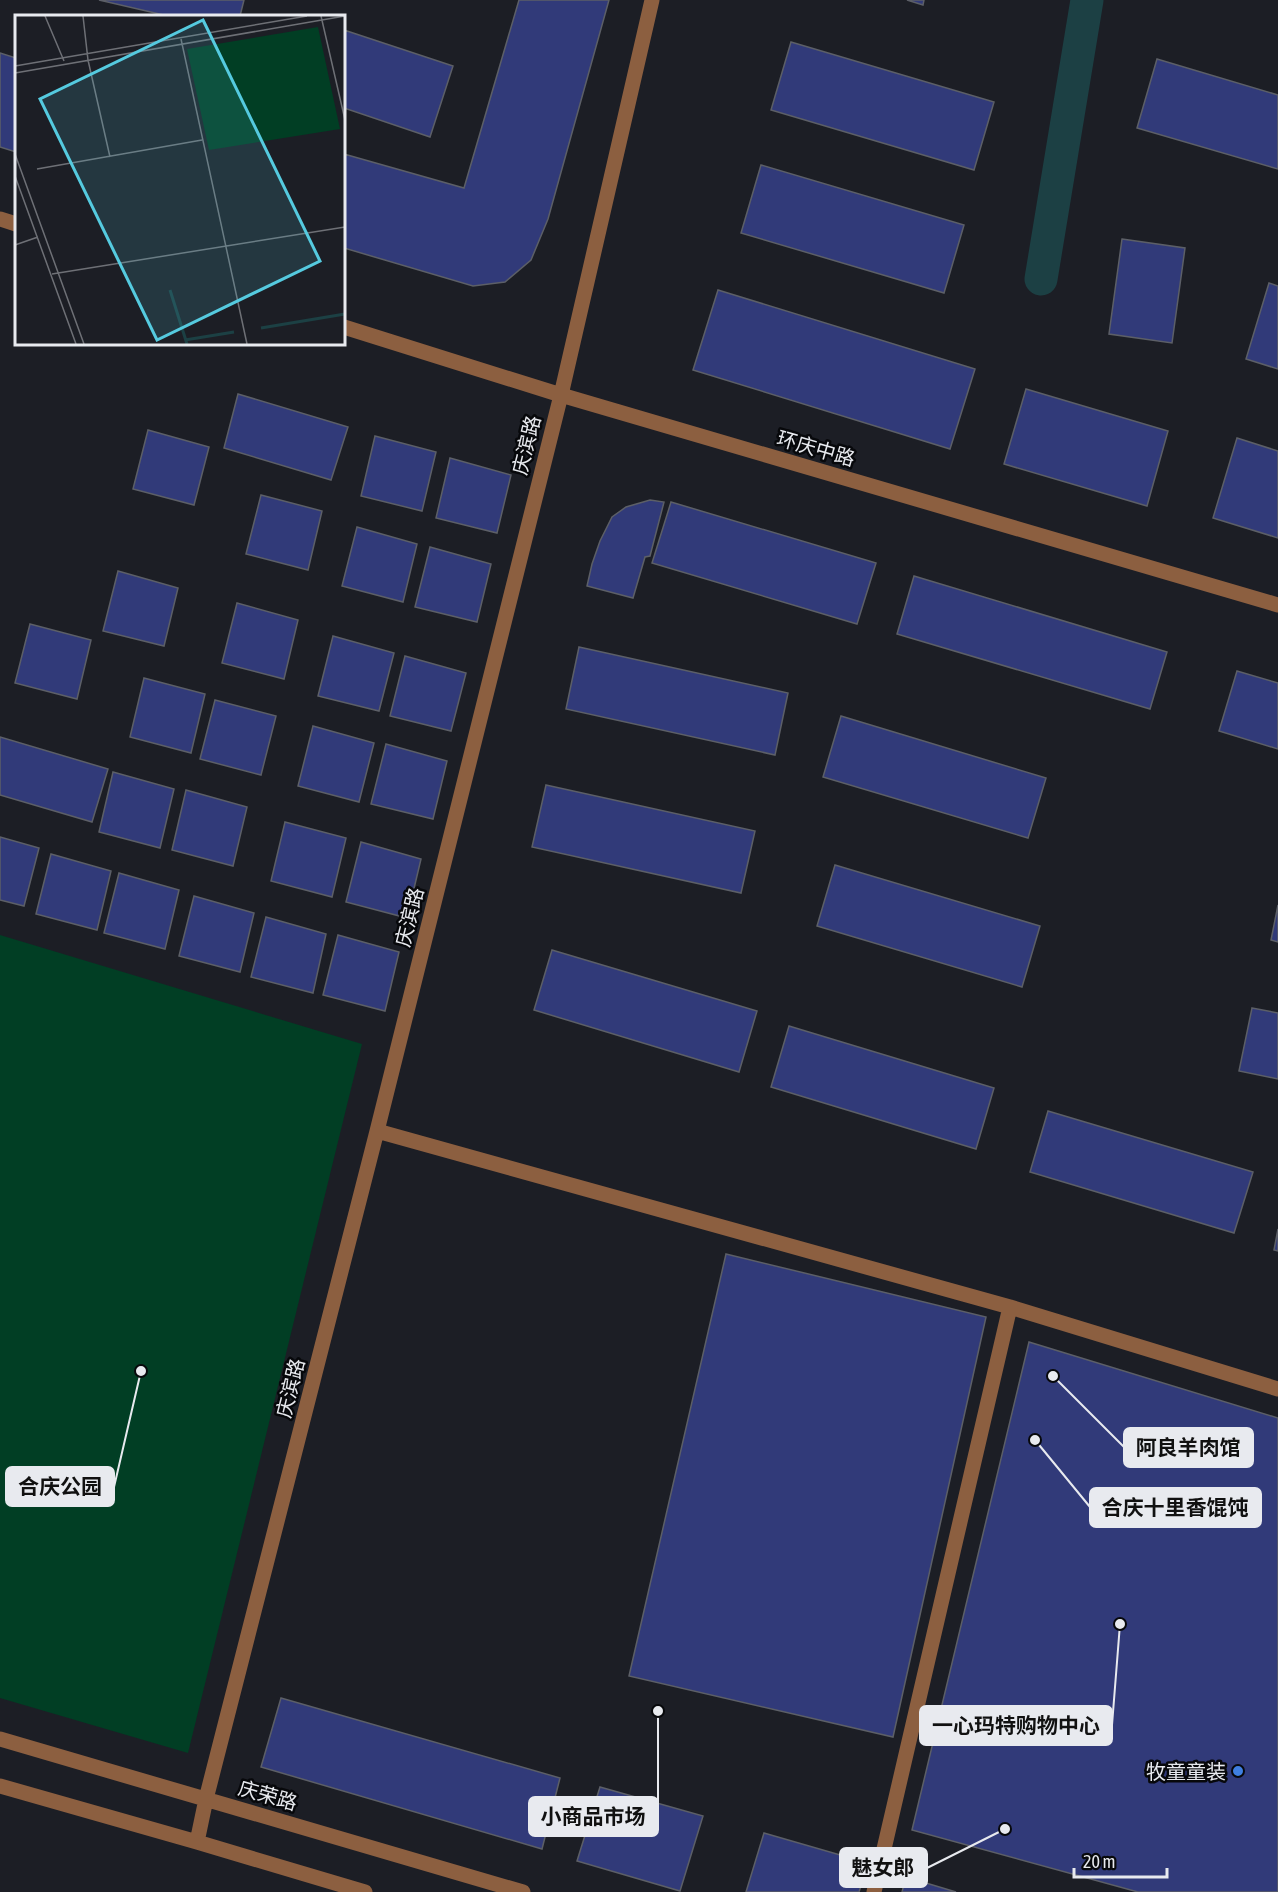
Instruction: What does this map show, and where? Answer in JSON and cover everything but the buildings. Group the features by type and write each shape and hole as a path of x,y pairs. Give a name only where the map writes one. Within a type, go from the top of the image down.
{"street":[{"name":"庆滨路","path":"197,1842 561,395 652,0"},
{"path":"0,219 15,224"},
{"name":"环庆中路","path":"345,327 561,395 1278,605"},
{"path":"377,1131 1010,1307 1278,1389"},
{"path":"874,1892 1010,1307"},
{"name":"庆荣路","path":"0,1739 523,1892"},
{"path":"0,1786 365,1892"}],"green space":[{"path":"0,935 362,1044 188,1753 0,1698"}],"waterway":[{"path":"1041,279 1087,0"}],"place":[{"name":"合庆公园","path":"141,1371"},
{"name":"阿良羊肉馆","path":"1053,1376"},
{"name":"合庆十里香馄饨","path":"1035,1440"},
{"name":"一心玛特购物中心","path":"1120,1624"},
{"name":"小商品市场","path":"658,1711"},
{"name":"牧童童装","path":"1238,1771"},
{"name":"魅女郎","path":"1005,1829"}]}
